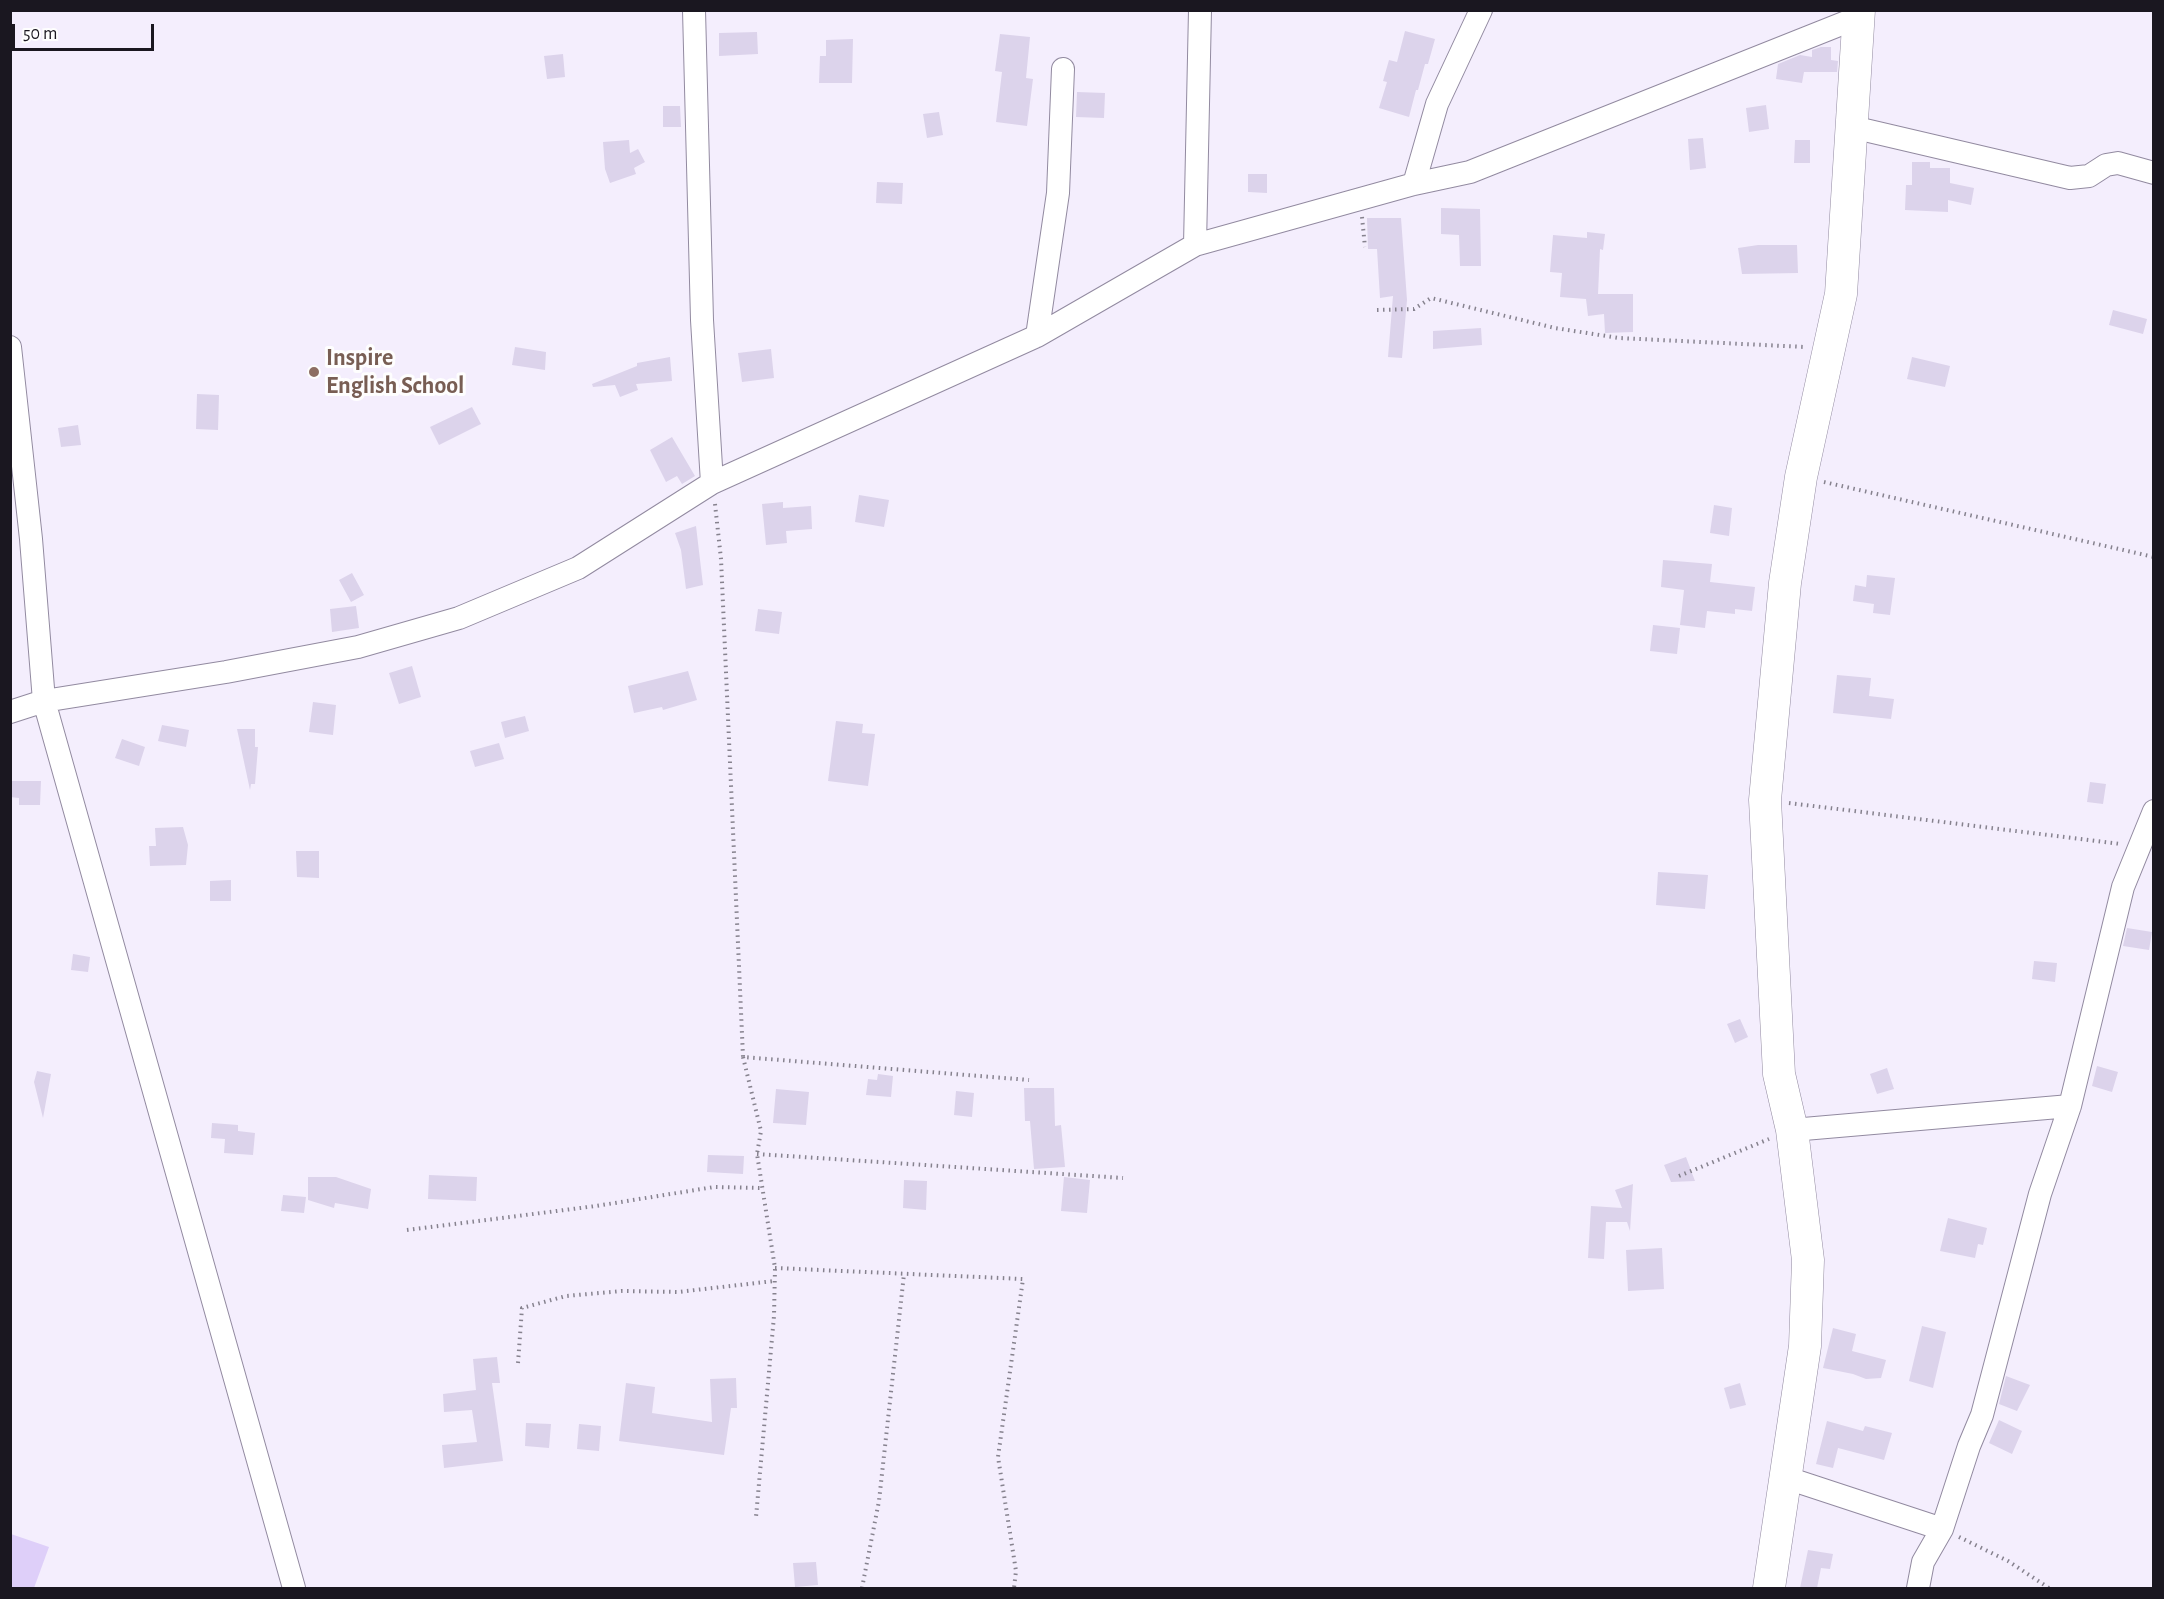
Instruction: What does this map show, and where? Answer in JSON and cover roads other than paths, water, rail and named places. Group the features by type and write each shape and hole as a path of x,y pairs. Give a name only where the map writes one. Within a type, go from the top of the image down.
{"street":[{"path":"693,10 702,320 712,483"},
{"path":"1195,245 1200,10"},
{"path":"1413,184 1437,104 1481,10"},
{"path":"10,712 44,701 226,672 358,647 459,618 578,568 712,483 1037,336 1195,245 1413,184 1470,172 1859,14 1841,294 1827,348 1801,477 1785,584 1765,800 1779,1074 1792,1130 1808,1260 1806,1346 1769,1588"},
{"path":"1037,336 1058,193 1063,69"},
{"path":"1852,127 2070,178 2089,176 2106,165 2118,163 2154,173"},
{"path":"10,347 31,539 44,701 294,1588"},
{"path":"1918,1588 1923,1562 1942,1529 1954,1488 1982,1415 2040,1194 2070,1106 2123,887 2153,816"},
{"path":"1792,1130 2070,1106"},
{"path":"1787,1478 1942,1529"}],"place":[{"name":"Inspire English School","path":"314,372"}]}
